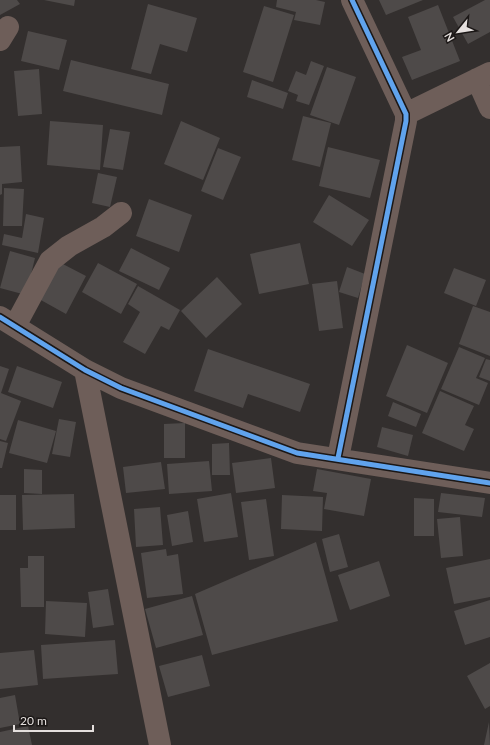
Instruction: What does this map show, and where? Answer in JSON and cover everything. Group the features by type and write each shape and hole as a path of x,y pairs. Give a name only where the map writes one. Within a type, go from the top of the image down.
{"street":[{"path":"338,458 406,114 352,0"},
{"path":"406,114 483,76 490,108"},
{"path":"121,213 102,227 69,246 50,261 8,322 85,370 121,388 297,453 338,458 490,483"},
{"path":"85,370 160,745"}],"building":[{"path":"0,0 17,0 20,4 0,15"},
{"path":"44,0 75,0 74,6"},
{"path":"277,0 316,0 325,2 320,25 294,20 296,12 276,7"},
{"path":"379,0 423,0 386,15"},
{"path":"485,0 490,0 490,32 468,44 453,17"},
{"path":"148,4 197,18 187,52 160,44 151,74 131,69"},
{"path":"438,5 460,61 412,80 402,57 421,50 408,17"},
{"path":"264,6 294,15 273,82 243,72"},
{"path":"28,31 67,40 59,70 21,61"},
{"path":"71,60 169,84 162,115 63,91"},
{"path":"311,61 324,66 309,105 296,101 298,95 288,91 296,71 306,75"},
{"path":"327,67 356,77 339,125 310,115"},
{"path":"39,69 42,114 18,116 14,71"},
{"path":"252,80 288,93 283,109 247,97"},
{"path":"303,116 331,123 320,167 292,160"},
{"path":"50,121 103,125 100,170 47,165"},
{"path":"181,121 220,138 203,180 164,164"},
{"path":"110,129 130,132 123,170 103,167"},
{"path":"20,146 22,182 2,184 2,194 0,195 0,147"},
{"path":"328,147 380,160 370,198 319,186"},
{"path":"218,148 241,157 223,200 201,191"},
{"path":"98,173 117,177 110,207 92,203"},
{"path":"4,188 24,189 22,226 3,226"},
{"path":"329,195 369,220 352,246 313,222"},
{"path":"149,199 192,215 179,252 136,236"},
{"path":"26,214 44,218 38,253 2,245 4,234 22,238"},
{"path":"300,243 309,284 259,294 250,254"},
{"path":"131,248 170,268 159,290 119,271"},
{"path":"10,251 35,258 26,295 0,288"},
{"path":"59,262 86,276 66,314 39,299"},
{"path":"98,263 137,284 121,314 82,292"},
{"path":"347,267 365,274 358,298 339,292"},
{"path":"454,268 486,280 476,306 444,293"},
{"path":"217,277 242,304 206,338 181,311"},
{"path":"337,281 343,328 319,331 312,284"},
{"path":"138,286 180,310 169,330 161,326 145,354 123,342 140,312 128,304"},
{"path":"473,306 490,312 490,356 459,344"},
{"path":"407,345 448,363 427,413 386,396"},
{"path":"459,347 485,358 476,378 488,383 479,405 441,389"},
{"path":"208,349 310,384 300,412 248,394 243,408 194,391"},
{"path":"486,359 490,360 490,381 479,377"},
{"path":"0,366 9,369 1,393 21,401 6,441 0,439"},
{"path":"17,366 62,382 53,408 8,392"},
{"path":"440,391 474,406 465,425 474,429 464,451 422,433"},
{"path":"393,402 421,414 416,427 388,416"},
{"path":"59,419 76,422 70,457 52,454"},
{"path":"18,420 56,431 47,463 9,453"},
{"path":"185,423 185,458 164,458 164,424"},
{"path":"382,427 413,435 408,456 377,447"},
{"path":"0,441 8,443 2,468 0,468"},
{"path":"229,443 230,475 212,475 212,444"},
{"path":"271,458 275,488 236,493 232,463"},
{"path":"209,461 212,491 169,494 167,464"},
{"path":"161,462 165,489 126,493 123,467"},
{"path":"24,469 42,470 42,494 24,493"},
{"path":"317,469 371,479 364,516 324,509 327,493 313,491"},
{"path":"231,493 238,537 204,542 197,499"},
{"path":"441,493 485,498 482,517 438,512"},
{"path":"74,494 75,528 23,530 22,495"},
{"path":"0,495 16,495 16,530 0,530"},
{"path":"282,495 323,497 322,531 281,529"},
{"path":"414,498 434,499 434,536 414,536"},
{"path":"266,499 274,556 249,560 241,502"},
{"path":"160,507 163,545 136,547 134,509"},
{"path":"188,511 193,542 172,546 167,515"},
{"path":"460,517 463,556 441,558 437,519"},
{"path":"339,534 348,567 330,572 322,539"},
{"path":"316,542 338,621 212,655 195,594"},
{"path":"166,549 167,556 178,554 183,594 147,598 141,553"},
{"path":"28,556 44,556 44,607 21,607 20,568 28,568"},
{"path":"490,559 490,597 454,604 446,568"},
{"path":"379,561 390,596 350,610 338,575"},
{"path":"108,589 114,625 93,628 88,592"},
{"path":"192,596 203,635 156,648 145,609"},
{"path":"490,600 490,637 465,645 454,611"},
{"path":"46,601 87,603 85,637 45,634"},
{"path":"115,640 118,674 43,679 41,645"},
{"path":"34,650 38,685 0,689 0,653"},
{"path":"202,655 210,686 168,697 159,666"},
{"path":"490,663 490,706 485,709 467,676"},
{"path":"15,695 20,724 0,728 0,698"},
{"path":"489,722 490,745 484,745"},
{"path":"28,726 32,745 0,745 0,732"}],"cycle path":[{"path":"338,458 406,121 406,114 352,0"},
{"path":"0,317 85,370 121,388 297,453 490,483"}]}
